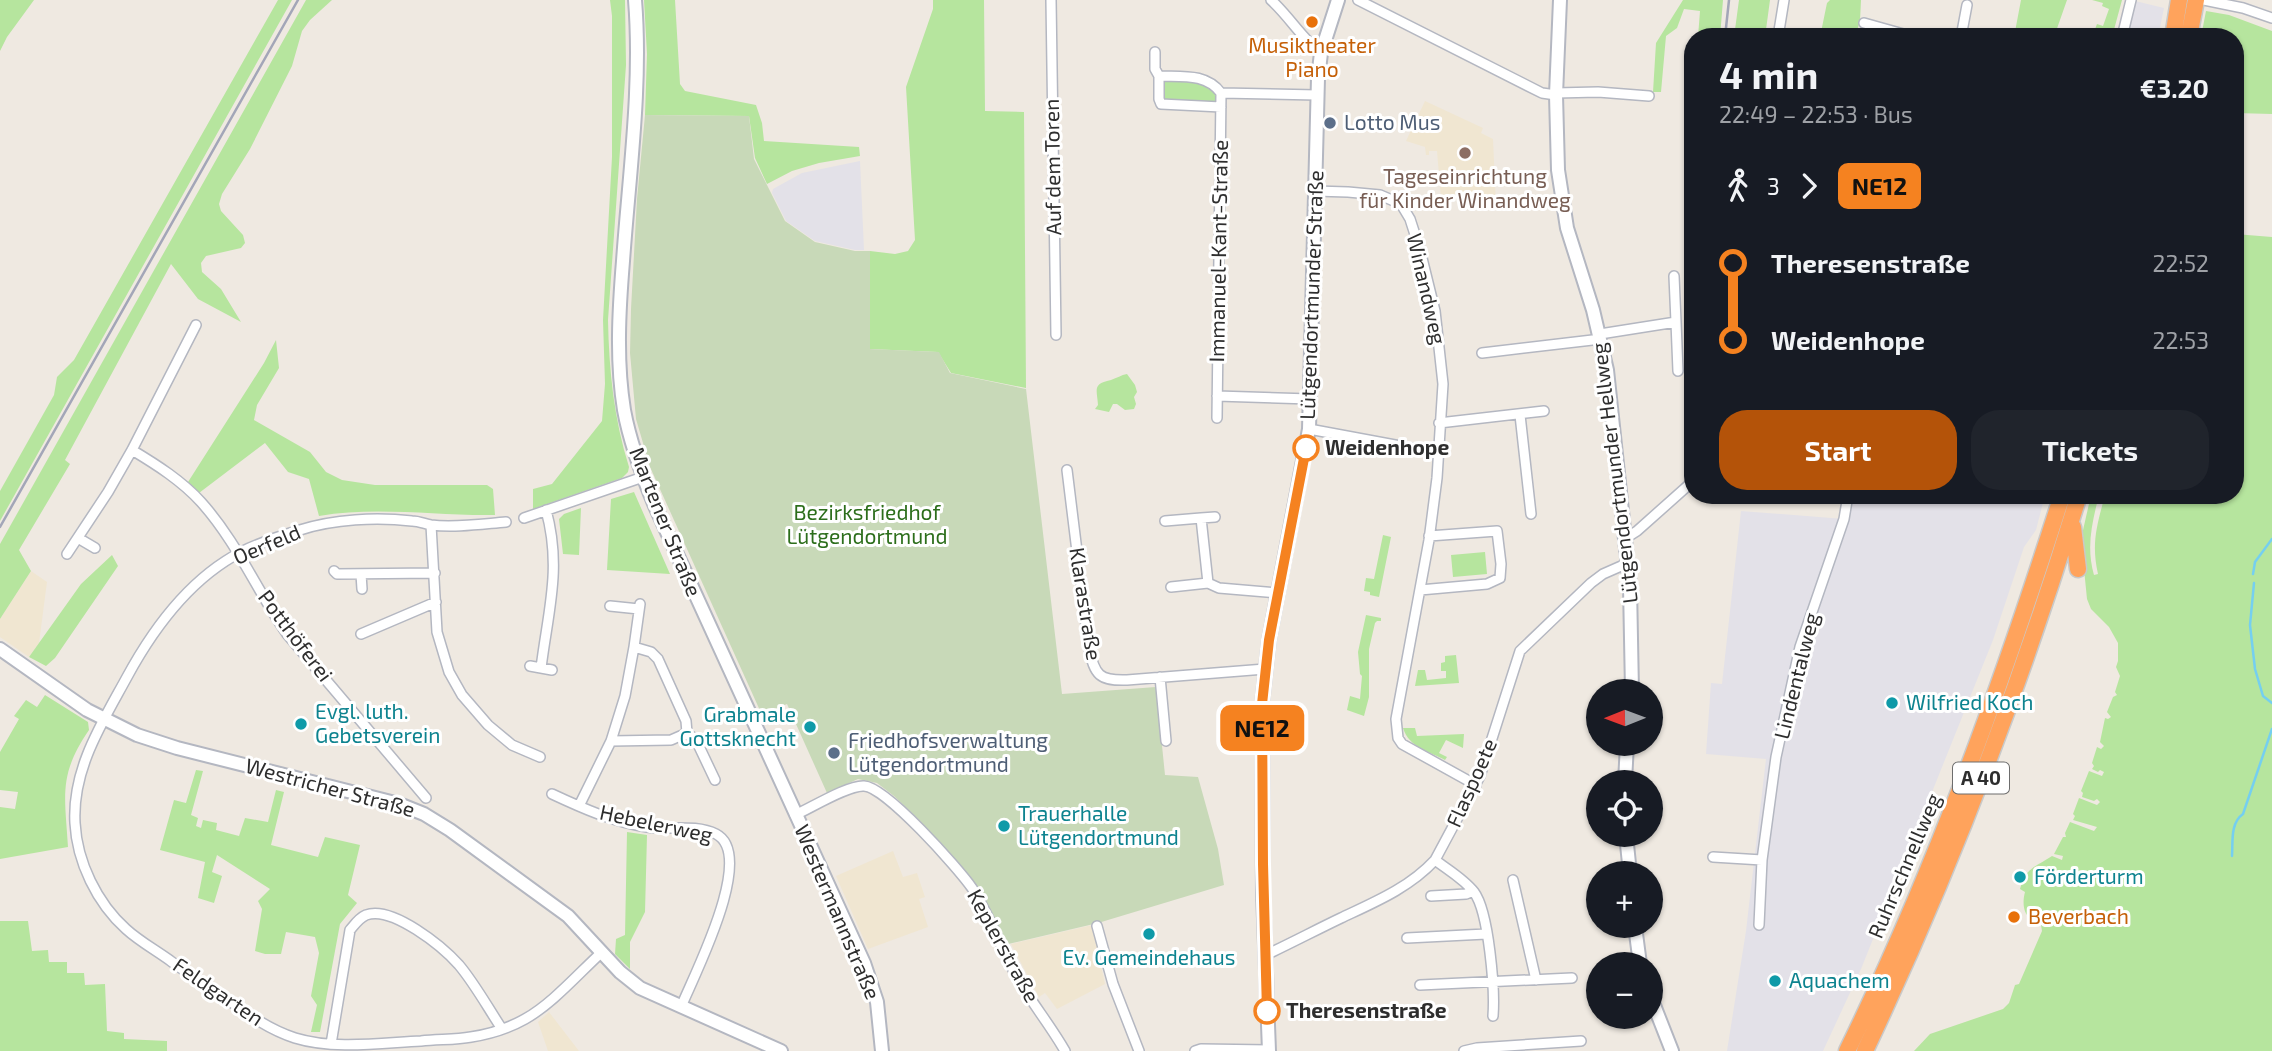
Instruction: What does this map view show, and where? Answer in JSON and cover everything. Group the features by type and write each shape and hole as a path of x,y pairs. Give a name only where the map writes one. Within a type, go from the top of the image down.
{"highway":[{"path":"2179,0 2182,28"},
{"path":"2184,28 2196,0"},
{"name":"Ruhrschnellweg","path":"1847,1051 1914,900 1965,775 2014,642 2070,504"},
{"name":"Ruhrschnellweg","path":"1865,1051 1926,914 1984,773 2030,646 2071,504"},
{"path":"2073,504 2073,536 2078,569"}],"street":[{"name":"Martener Straße","path":"635,0 638,55 620,297 619,350 624,410 643,477 795,815"},
{"name":"Auf dem Toren","path":"1051,0 1056,335"},
{"path":"1271,0 1286,13 1321,54"},
{"name":"Lütgendortmunder Straße","path":"1269,1051 1262,704 1265,669 1309,429 1317,95 1321,54 1338,0"},
{"path":"1358,0 1542,93 1598,92 1649,96"},
{"name":"Lütgendortmunder Hellweg","path":"1560,0 1556,94 1557,160 1563,209 1600,337 1609,391 1628,563 1632,679"},
{"path":"1779,28 1784,0"},
{"path":"2124,28 2132,0"},
{"path":"2204,0 2243,8 2272,18"},
{"path":"1963,28 1968,5"},
{"path":"1864,23 1882,28"},
{"path":"1155,52 1161,104 1221,107"},
{"path":"1159,76 1202,78 1221,93 1317,95"},
{"name":"Immanuel-Kant-Straße","path":"1217,418 1221,93"},
{"name":"Winandweg","path":"1315,191 1348,191 1387,197 1401,204 1410,219 1424,264 1435,311 1443,384 1437,478 1429,536 1396,719 1398,738 1402,744 1476,785"},
{"path":"1674,276 1678,371"},
{"path":"1482,352 1600,337 1676,322"},
{"path":"67,554 132,450 196,325"},
{"path":"1217,396 1310,399"},
{"path":"1439,423 1544,411"},
{"path":"1520,415 1531,514"},
{"path":"1309,429 1438,453"},
{"name":"Potthöferei","path":"132,450 186,487 209,512 239,553 287,634 426,798"},
{"name":"Klarastraße","path":"1067,470 1089,649 1095,669 1101,676 1112,681 1265,669"},
{"path":"524,518 643,477"},
{"path":"1626,538 1684,489"},
{"name":"Lindentalweg","path":"1759,925 1762,860 1776,757 1800,647 1841,528 1846,504"},
{"path":"541,668 554,581 554,554 546,510"},
{"path":"1164,521 1215,517"},
{"path":"1201,518 1208,583"},
{"name":"Oerfeld","path":"105,719 144,647 163,620 206,577 239,553 303,528 340,521 414,521 431,525 470,526 506,522"},
{"path":"431,525 438,632 449,672 461,695 488,725 512,745 540,757"},
{"path":"1420,590 1488,584 1500,578 1497,531 1429,536"},
{"path":"78,538 95,548"},
{"name":"Flaspoete","path":"1265,953 1272,952 1405,886 1435,860 1476,785 1520,651 1591,583 1603,574 1628,563"},
{"path":"334,571 337,574 435,573"},
{"path":"361,574 362,589"},
{"path":"1171,587 1208,583 1219,588 1278,593"},
{"path":"361,634 436,602"},
{"name":"Hebelerweg","path":"579,806 611,741 625,696 634,648 640,606 610,606"},
{"path":"634,648 651,652 658,659 686,721 688,733 696,740 715,780"},
{"name":"Westricher Straße","path":"0,649 87,710 151,740 387,801 424,814 468,842 568,916 601,953 640,988 780,1051"},
{"path":"530,666 552,670"},
{"path":"1160,677 1166,741"},
{"name":"Feldgarten","path":"105,719 81,771 75,807 80,851 88,875 102,901 127,931 256,1020 296,1038 331,1044 393,1043 470,1037 502,1029 540,1010 601,953"},
{"path":"611,741 671,740 688,733"},
{"name":"Keplerstraße","path":"795,815 856,787 867,786 889,801 922,832 972,888 1022,986 1051,1026 1065,1051"},
{"name":"Hebelerweg","path":"552,794 600,815 632,824 702,830 717,834 724,842 729,864 727,893 681,1007"},
{"name":"Westermannstraße","path":"795,815 853,938 873,988 880,1019 882,1051"},
{"path":"1713,857 1762,860"},
{"path":"1435,860 1473,891 1480,901 1494,982 1493,1016"},
{"path":"1513,880 1536,980"},
{"path":"1431,896 1473,891"},
{"path":"331,1044 350,930 358,920 368,914 381,914 396,919 440,945 461,967 502,1029"},
{"path":"1097,926 1113,984 1139,1051"},
{"path":"1407,938 1486,934"},
{"path":"1420,985 1572,978"},
{"path":"1663,1028 1672,1051"},
{"path":"1464,1051 1476,1048 1540,1047 1581,1041"},
{"path":"1195,1051 1269,1051"}],"shaded area":[{"path":"2131,0 2164,8 2160,28 2124,28"},
{"name":"Tageseinrichtung für Kinder Winandweg","path":"1425,101 1483,128 1481,133 1493,139 1496,205 1441,198 1437,151 1429,151 1429,155 1426,155 1425,147 1406,141"},
{"path":"860,161 864,250 815,241 786,221 772,193 773,189 802,173"},
{"path":"1846,504 2043,504 2036,530 2024,547 1993,640 1861,969 1823,1051 1727,1051 1746,931 1766,759 1706,754 1711,683 1722,684 1741,511 1844,519"},
{"path":"31,571 47,582 39,643 29,657 0,637 0,619"},
{"path":"893,851 903,877 917,873 925,897 919,899 928,927 868,949 836,876"},
{"path":"1092,925 1105,984 1057,1009 1045,993 1039,997 1011,944"},
{"path":"549,1012 579,1051 548,1051 538,1022"}],"green space":[{"path":"0,0 34,0 0,51"},
{"path":"278,0 292,0 0,521 0,491 54,395 57,377 74,360"},
{"path":"306,0 332,0 302,31 292,66 219,204 221,211 243,235 245,243 241,248 206,256 201,263 202,272 221,289 241,322 198,299 171,264 65,460 70,464 19,550 31,571 0,619 0,544"},
{"path":"610,0 625,0 626,65 608,320 616,413 629,467 622,478 533,509 533,489 552,484 602,421 605,384 603,320 612,157"},
{"path":"644,0 675,0 680,84 685,91 756,105 764,141 859,147 860,156 792,171 767,184 755,158 749,116 645,115 647,54"},
{"path":"933,0 984,0 985,111 1024,112 1026,388 951,373 938,352 869,349 870,251 895,254 908,251 915,240 906,87 933,9"},
{"path":"1683,0 1723,0 1721,28 1699,28 1700,11 1684,9 1677,28 1666,36 1661,92 1653,92 1656,43"},
{"path":"1739,0 1770,0 1766,28 1735,28"},
{"path":"1830,0 1861,0 1858,28 1822,28"},
{"path":"2021,0 2067,0 2057,28 2016,28"},
{"path":"2092,0 2122,0 2114,28 2096,28 2097,24 2103,26 2109,9 2102,6 2103,3"},
{"path":"2206,11 2229,15 2272,31 2272,114 2244,113 2244,28 2203,28"},
{"path":"1164,79 1206,82 1213,89 1215,102 1163,101"},
{"name":"Bezirksfriedhof Lütgendortmund","path":"645,115 749,116 754,159 785,221 815,242 855,251 870,251 870,349 939,352 950,373 1026,389 1062,694 1156,687 1165,775 1198,777 1218,849 1224,885 1098,923 1008,944 976,886 917,818 894,796 877,783 858,779 827,793 787,704 762,715 650,467 636,419 630,353 631,309"},
{"path":"2244,235 2272,237 2272,1051 1914,1051 1930,1034 2003,1009 2009,1003 2042,931 2041,925 2046,913 2040,910 2035,921 2026,913 2025,892 2020,889 2025,876 2052,856 2062,860 2063,856 2054,854 2063,837 2066,837 2070,822 2094,831 2097,827 2073,820 2073,814 2079,798 2097,805 2100,802 2082,797 2081,791 2089,771 2102,776 2104,772 2092,769 2092,763 2097,747 2101,749 2104,746 2100,742 2105,718 2111,717 2107,712 2113,697 2117,695 2115,692 2120,676 2116,667 2118,643 2109,627 2091,609 2087,599 2081,539 2089,504 2097,504 2090,545 2094,575 2098,574 2095,543 2103,504 2244,504"},
{"path":"276,340 279,368 257,405 254,420 310,452 326,472 342,480 375,485 487,485 493,489 495,515 363,512 319,516 309,479 288,472 265,443 199,493 188,482"},
{"path":"1127,374 1137,392 1134,409 1125,410 1113,404 1109,412 1095,409 1098,405 1098,385"},
{"path":"634,492 670,574 607,570 611,499"},
{"path":"581,508 579,555 563,554 559,519 564,514"},
{"path":"1383,535 1391,537 1379,597 1364,591 1366,578 1374,579"},
{"path":"1485,552 1487,574 1453,577 1451,555"},
{"path":"112,555 118,566 55,658 46,666 29,657 81,584"},
{"path":"1366,615 1381,618 1381,621 1375,623 1369,649 1369,697 1364,716 1347,710 1350,696 1360,699 1362,676 1358,652"},
{"path":"1456,655 1459,683 1415,686 1418,670 1425,670 1427,680 1446,678 1446,671 1441,671 1441,663 1445,662 1445,656"},
{"path":"45,695 88,722 89,730 72,760 68,773 65,799 68,847 0,859 0,807 15,809 18,792 0,790 0,752 19,719 14,716 26,700 37,707"},
{"path":"1403,728 1415,728 1417,736 1464,734 1463,748 1446,740 1439,753 1447,757 1445,760 1415,745"},
{"path":"196,770 203,771 191,815 198,818 196,826 201,828 203,820 217,823 216,830 239,836 245,818 268,822 276,790 284,792 271,845 318,857 325,837 360,845 348,895 357,903 340,924 320,1032 311,1032 317,1005 311,996 319,953 315,937 286,932 281,954 255,951 262,909 258,901 270,889 217,855 212,872 222,876 214,903 198,898 205,862 160,850 174,800 186,803"},
{"path":"627,832 647,835 645,912 630,942 630,969 615,954 616,939 625,935"},
{"path":"0,921 28,921 32,951 48,950 49,962 67,962 67,973 84,973 85,985 105,984 107,1031 124,1033 124,1039 167,1041 167,1051 0,1051"}],"waterway":[{"name":"Beverbach","path":"2253,574 2255,562 2272,539"},
{"name":"Beverbach","path":"2254,583 2250,625 2255,669 2263,696 2272,703"},
{"name":"Beverbach","path":"2232,856 2234,828 2243,814 2272,729"}],"railway":[{"path":"0,527 298,0"},
{"path":"1726,28 1729,0"}],"bus line":[{"name":"NE12","path":"1267,1011 1262,704 1269,640 1306,448"}],"place":[{"name":"Musiktheater Piano","path":"1312,22"},
{"name":"Lotto Mus","path":"1330,123"},
{"name":"Tageseinrichtung für Kinder Winandweg","path":"1465,153"},
{"name":"Weidenhope","path":"1306,448"},
{"name":"Wilfried Koch","path":"1892,703"},
{"name":"Evgl. luth. Gebetsverein","path":"301,724"},
{"name":"Grabmale Gottsknecht","path":"810,727"},
{"name":"Friedhofsverwaltung Lütgendortmund","path":"834,753"},
{"name":"Trauerhalle Lütgendortmund","path":"1004,826"},
{"name":"Förderturm","path":"2020,877"},
{"name":"Beverbach","path":"2014,917"},
{"name":"Ev. Gemeindehaus","path":"1149,934"},
{"name":"Aquachem","path":"1775,981"},
{"name":"Theresenstraße","path":"1267,1011"}]}
